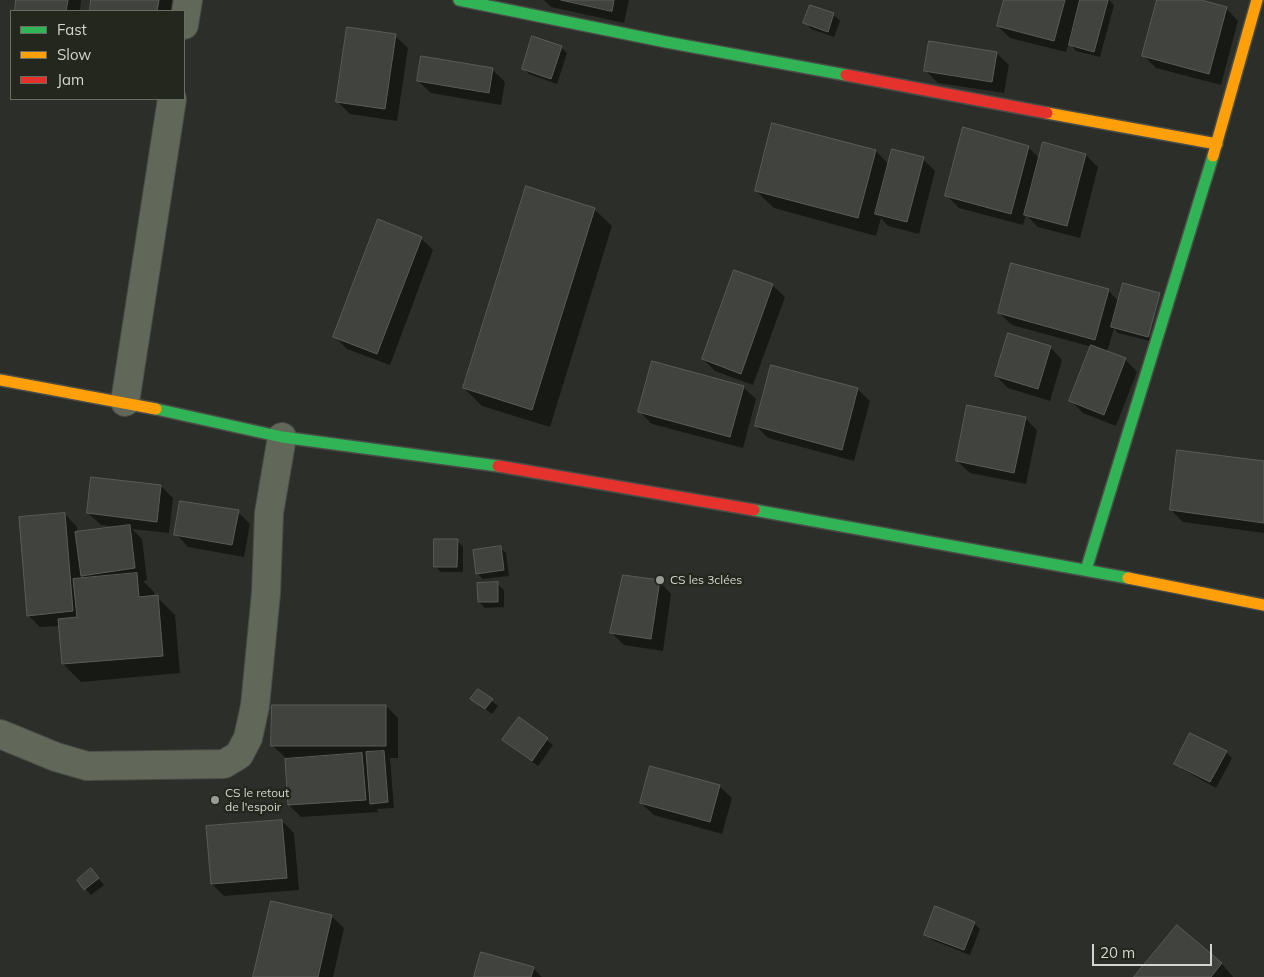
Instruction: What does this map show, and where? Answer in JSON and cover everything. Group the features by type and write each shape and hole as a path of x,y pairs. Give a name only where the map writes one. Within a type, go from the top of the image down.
{"street":[{"path":"185,19 188,0"},
{"path":"459,0 666,42 1217,144"},
{"path":"1086,570 1217,144 1257,0"},
{"path":"125,402 172,100"},
{"path":"0,380 125,402 282,437 517,468 1086,570 1264,606"},
{"path":"0,734 56,758 86,766 224,764 239,755 248,738 255,706 266,593 270,513 282,437"}],"building":[{"path":"16,0 68,0 66,10 15,10"},
{"path":"91,0 159,0 157,10 90,10"},
{"path":"561,0 614,0 612,11"},
{"path":"1004,0 1065,0 1054,41 997,26"},
{"path":"1080,0 1108,0 1094,52 1069,45"},
{"path":"1157,0 1201,0 1227,7 1209,74 1142,56"},
{"path":"810,5 834,13 828,32 803,23"},
{"path":"347,27 396,34 385,109 336,102"},
{"path":"532,36 562,46 551,79 522,69"},
{"path":"929,41 997,52 992,82 924,71"},
{"path":"421,56 493,68 489,93 417,81"},
{"path":"772,123 876,150 858,218 755,191"},
{"path":"963,127 1029,146 1011,214 945,196"},
{"path":"1043,142 1086,154 1067,226 1024,215"},
{"path":"892,149 924,157 907,222 875,214"},
{"path":"526,186 595,208 532,410 463,388"},
{"path":"378,219 422,237 377,354 333,337"},
{"path":"1011,263 1109,289 1095,340 998,313"},
{"path":"734,270 773,284 741,374 702,359"},
{"path":"1123,283 1160,293 1148,337 1111,327"},
{"path":"1008,333 1051,346 1038,389 995,376"},
{"path":"1091,345 1126,358 1104,415 1069,401"},
{"path":"652,361 744,386 730,437 638,412"},
{"path":"771,365 858,388 842,450 755,426"},
{"path":"967,405 1026,417 1014,473 956,461"},
{"path":"1177,450 1264,461 1264,523 1170,510"},
{"path":"91,477 161,485 157,522 87,513"},
{"path":"180,501 239,510 232,545 174,535"},
{"path":"65,513 73,611 27,616 19,517"},
{"path":"130,525 135,568 81,576 75,532"},
{"path":"434,539 458,539 457,567 434,567"},
{"path":"501,546 504,570 476,574 473,550"},
{"path":"137,573 139,597 158,595 163,656 62,664 58,619 77,617 73,579"},
{"path":"623,575 660,580 651,639 610,633"},
{"path":"498,582 498,602 478,602 477,583"},
{"path":"478,689 493,699 485,709 470,699"},
{"path":"272,705 386,705 386,746 271,746"},
{"path":"519,717 548,738 532,761 502,740"},
{"path":"1190,733 1227,751 1210,782 1174,764"},
{"path":"384,751 388,802 370,804 366,752"},
{"path":"362,753 366,800 288,805 285,759"},
{"path":"650,766 720,785 710,822 640,803"},
{"path":"282,820 287,878 211,884 206,826"},
{"path":"91,868 99,878 84,890 77,880"},
{"path":"271,901 332,915 318,977 253,977"},
{"path":"935,906 975,922 964,950 924,935"},
{"path":"1177,925 1222,963 1211,977 1134,977"},
{"path":"481,952 534,967 531,977 474,977"}],"traffic: fast":[{"path":"459,0 666,42 846,75"},
{"path":"1086,570 1213,156"},
{"path":"156,409 282,437 498,466"},
{"path":"754,510 1128,578"}],"traffic: slow":[{"path":"1213,156 1257,0"},
{"path":"1047,113 1217,144"},
{"path":"0,380 156,409"},
{"path":"1128,578 1264,605"}],"traffic: jam":[{"path":"846,75 1047,113"},
{"path":"498,466 754,510"}],"place":[{"name":"CS les 3clées","path":"660,580"},
{"name":"CS le retout de l'espoir","path":"215,800"}]}
